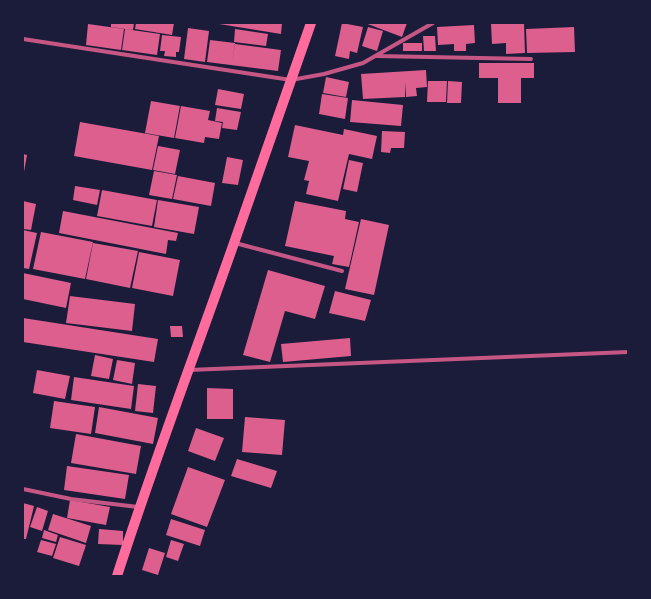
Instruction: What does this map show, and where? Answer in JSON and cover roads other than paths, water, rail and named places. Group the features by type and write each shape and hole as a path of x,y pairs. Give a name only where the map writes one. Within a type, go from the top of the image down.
{"main road":[{"path":"117,576 139,507 311,23"}],"street":[{"path":"23,39 291,80 324,74 363,63 433,23"},
{"path":"376,56 531,59"},
{"path":"234,242 342,271"},
{"path":"187,371 628,352"},
{"path":"23,489 71,499 139,507"}]}
